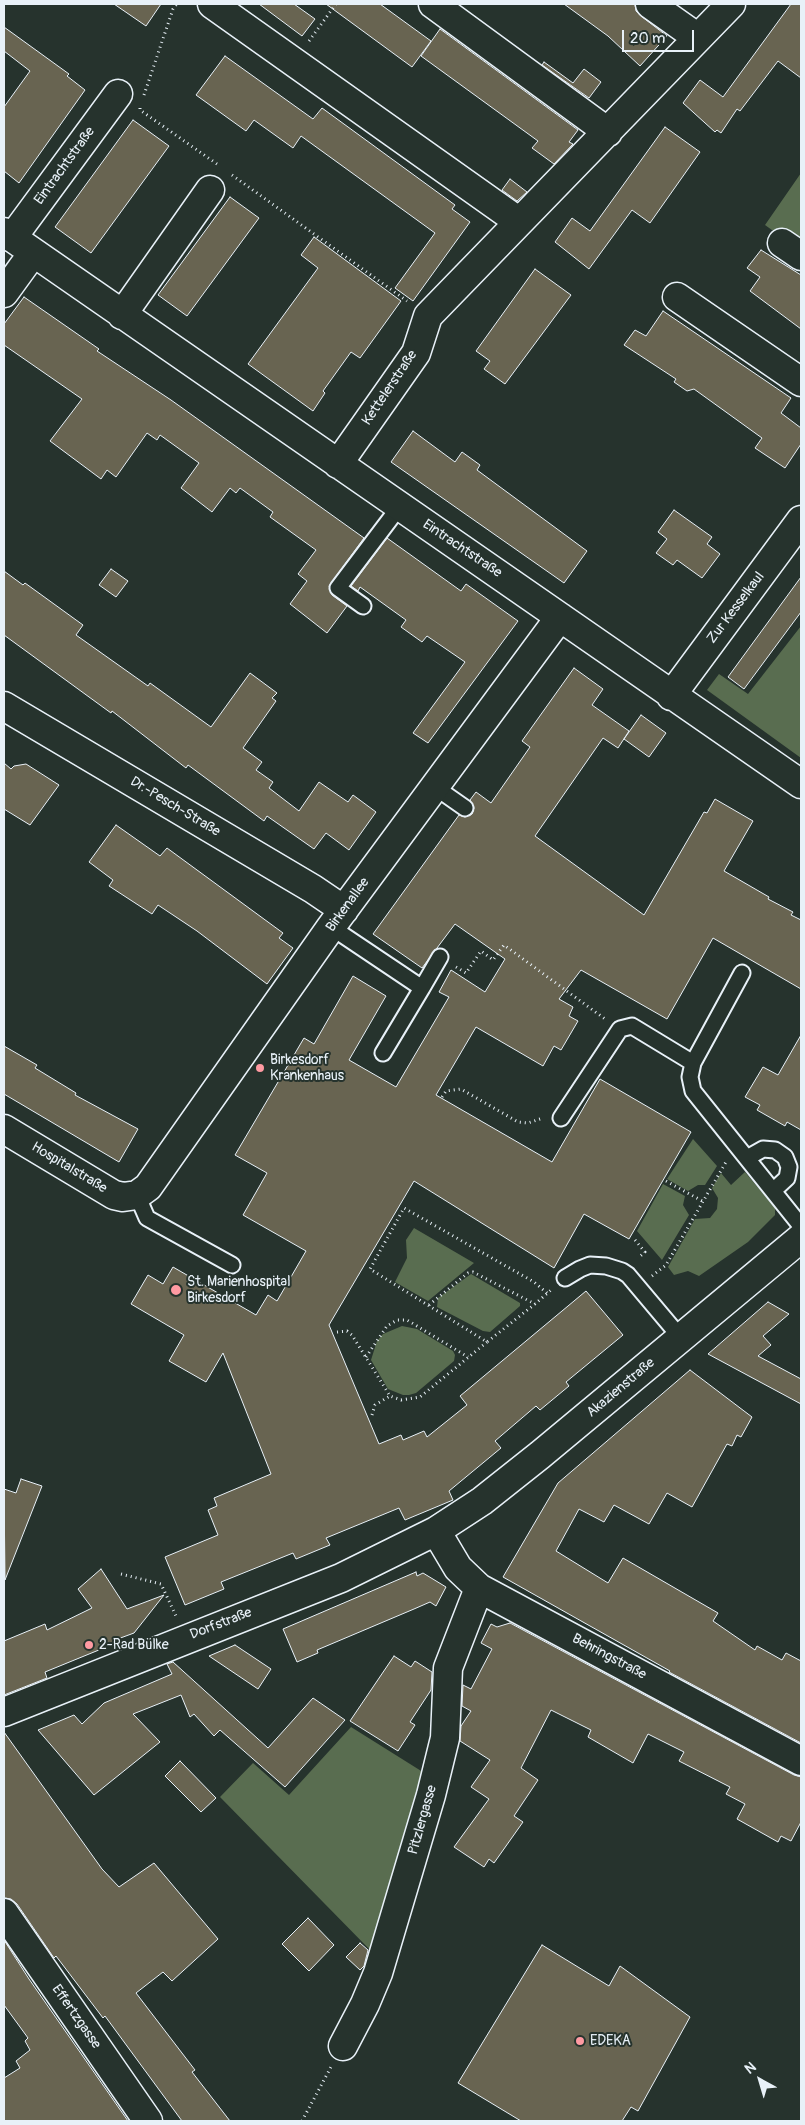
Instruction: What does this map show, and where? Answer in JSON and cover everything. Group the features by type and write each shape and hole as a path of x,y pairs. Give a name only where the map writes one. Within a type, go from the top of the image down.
{"street":[{"path":"212,4 518,221"},
{"path":"433,4 608,132"},
{"path":"650,4 698,38"},
{"name":"Kettelerstraße","path":"338,464 416,353 428,316 518,221 608,132 731,4"},
{"name":"Eintrachtstraße","path":"4,293 16,241 118,94"},
{"path":"122,315 210,190"},
{"name":"Eintrachtstraße","path":"16,241 560,617 671,696 801,784"},
{"path":"677,297 801,382"},
{"name":"Zur Kesselkaul","path":"671,696 801,520"},
{"name":"Birkenallee","path":"137,1195 148,1187 158,1174 338,918 560,617"},
{"name":"Dr.-Pesch-Straße","path":"4,706 304,884 338,918"},
{"name":"Hospitalstraße","path":"4,1129 114,1195 123,1197 137,1195"},
{"name":"Akazienstraße","path":"436,1531 482,1501 801,1238"},
{"name":"Behringstraße","path":"436,1531 458,1568 479,1588 801,1761"},
{"name":"Dorfstraße","path":"4,1712 340,1578 436,1531"},
{"name":"Pitzlergasse","path":"343,2046 365,2004 378,1973 431,1795 445,1738 448,1668 479,1588"},
{"name":"Effertzgasse","path":"4,1913 148,2121"}],"lane":[{"path":"363,606 338,588 400,506"},
{"path":"432,791 462,812"},
{"path":"338,918 422,988"},
{"path":"383,1053 440,958"},
{"path":"742,973 693,1063 690,1077 693,1091 801,1226"},
{"path":"561,1118 620,1029 632,1026 693,1063"},
{"path":"747,1158 763,1149 775,1150 784,1158 789,1167 787,1178 774,1191"},
{"path":"137,1195 147,1218 232,1265"},
{"path":"565,1278 580,1269 590,1266 606,1266 622,1271 681,1338"}],"path":[{"path":"177,4 173,9 140,110 428,316"},
{"path":"294,62 336,4"},
{"path":"440,958 466,973 481,951 493,960 504,946 620,1029"},
{"path":"442,1097 446,1092 461,1089 518,1122 528,1123 538,1118 561,1118"},
{"path":"638,1287 666,1264 704,1202 736,1144"},
{"path":"666,1181 704,1202"},
{"path":"487,1342 370,1269 404,1208 534,1282 547,1293"},
{"path":"429,1305 468,1273 473,1272 535,1304"},
{"path":"337,1332 347,1331 352,1334 390,1396 400,1400 420,1397 565,1278"},
{"path":"366,1357 387,1326 397,1320 407,1320 468,1357"},
{"path":"372,1415 375,1405 390,1396"},
{"path":"121,1574 161,1584 186,1638"},
{"path":"302,2121 343,2046"}],"green space":[{"path":"801,173 801,251 765,225"},
{"path":"801,626 801,758 707,690 719,674 748,694"},
{"path":"693,1139 717,1166 705,1185 698,1185 688,1191 667,1179"},
{"path":"745,1172 775,1208 775,1215 748,1242 699,1276 688,1271 674,1275 668,1267 695,1219 710,1218 717,1209 718,1198 712,1188 721,1173 731,1185"},
{"path":"663,1184 685,1196 683,1205 689,1215 662,1260 637,1231"},
{"path":"414,1228 474,1263 428,1301 395,1282 407,1258 406,1240"},
{"path":"471,1274 520,1303 520,1306 490,1332 483,1331 437,1307 438,1298"},
{"path":"402,1326 417,1329 453,1351 455,1355 454,1361 416,1393 409,1395 403,1395 388,1389 371,1360 377,1341 383,1334"},
{"path":"351,1727 426,1774 374,1954 220,1797 253,1763 289,1795"}],"building":[{"path":"114,4 161,4 146,26"},
{"path":"259,4 294,4 315,19 302,36"},
{"path":"326,4 380,4 431,41 412,67"},
{"path":"564,4 635,4 636,11 641,16 667,36 640,66 608,36"},
{"path":"791,4 801,4 801,78 778,61 740,111 737,109 721,133 717,130 715,132 683,103 700,80 723,97"},
{"path":"4,27 69,74 67,76 85,90 19,183 4,171 4,107 30,71 4,51"},
{"path":"440,29 578,130 569,142 573,144 554,164 532,148 538,141 421,56"},
{"path":"225,56 313,119 322,108 455,205 452,209 470,222 413,301 395,288 435,233 301,136 293,148 254,120 246,131 196,95"},
{"path":"544,62 573,83 584,69 601,82 589,98 542,65"},
{"path":"133,120 169,146 91,253 55,227"},
{"path":"665,127 700,152 650,223 632,210 589,269 555,242 572,218 590,231"},
{"path":"510,179 527,192 517,201 502,190"},
{"path":"230,197 259,218 187,316 158,295"},
{"path":"314,237 401,301 360,358 351,352 323,391 325,393 313,411 248,364 318,268 301,255"},
{"path":"761,250 801,275 801,329 750,291 760,277 747,268"},
{"path":"535,269 571,295 505,384 484,369 490,361 476,351"},
{"path":"24,297 99,349 97,351 171,400 364,538 329,586 332,595 347,606 327,633 290,604 307,581 298,574 316,550 270,517 273,512 240,488 236,493 230,488 212,512 181,488 199,463 160,435 157,440 147,433 116,477 107,470 101,479 50,441 82,399 4,345 4,324"},
{"path":"663,311 791,398 781,413 801,428 801,444 785,468 755,448 762,438 694,389 687,391 674,382 676,379 624,345 635,330 646,336"},
{"path":"413,431 455,462 462,452 480,465 477,470 587,551 564,583 391,462"},
{"path":"674,510 712,537 707,544 720,554 702,578 677,560 673,565 656,553 667,539 658,532"},
{"path":"387,538 461,591 466,584 518,621 428,743 413,733 465,662 427,636 422,642 401,627 406,620 360,587 358,591 351,586"},
{"path":"111,569 128,581 116,597 99,585"},
{"path":"4,571 23,585 25,583 83,625 76,635 148,686 150,683 211,727 250,673 277,693 272,698 276,701 243,748 262,762 256,770 273,782 269,788 299,811 319,782 348,802 353,795 376,812 349,850 326,833 314,849 267,816 264,821 188,765 186,768 112,711 111,713 4,635"},
{"path":"801,577 801,612 744,689 728,677"},
{"name":"St. Marienhospital Birkesdorf","path":"574,668 603,689 592,705 629,731 618,748 603,738 535,836 644,915 704,812 707,813 715,799 753,821 724,871 769,897 768,899 793,912 791,915 801,920 801,989 713,938 667,1019 581,970 559,999 573,1007 569,1016 578,1021 561,1050 554,1046 543,1066 476,1027 436,1095 552,1162 600,1079 691,1132 629,1239 584,1214 554,1268 414,1181 329,1325 379,1444 401,1435 403,1440 424,1431 427,1437 467,1405 460,1396 586,1291 623,1335 566,1382 569,1386 540,1410 536,1406 495,1441 501,1448 449,1491 453,1500 405,1520 399,1508 326,1538 330,1545 296,1559 293,1553 221,1582 224,1589 185,1605 165,1557 218,1535 208,1510 217,1506 214,1498 271,1474 223,1353 206,1382 169,1361 184,1335 131,1304 148,1275 163,1284 173,1267 256,1315 268,1295 277,1301 306,1251 243,1215 267,1173 235,1155 304,1038 314,1044 353,976 386,996 349,1060 396,1087 449,997 439,992 451,970 485,992 505,959 455,924 422,968 373,934 459,815 465,817 472,814 474,808 470,800 476,792 491,803 530,747 522,741"},
{"path":"641,715 666,733 649,757 624,739"},
{"path":"4,763 11,769 14,766 26,764 59,785 30,825 4,809"},
{"path":"116,825 160,856 167,848 283,933 279,938 293,948 267,984 197,931 158,905 152,914 109,886 113,880 89,862"},
{"path":"801,1035 801,1130 787,1122 785,1126 757,1110 760,1105 745,1097 763,1067 778,1075"},
{"path":"4,1046 37,1065 35,1068 76,1093 75,1095 138,1129 119,1162 4,1094"},
{"path":"768,1302 789,1314 763,1336 771,1345 758,1356 801,1379 801,1404 708,1354"},
{"path":"690,1370 752,1417 741,1437 737,1435 732,1446 727,1444 692,1507 667,1493 649,1524 614,1505 604,1522 579,1509 556,1551 608,1583 623,1558 718,1613 713,1621 755,1650 757,1646 782,1660 786,1653 801,1661 801,1743 669,1672 503,1577 558,1483"},
{"path":"21,1479 42,1486 5,1580 4,1489 16,1493"},
{"path":"101,1569 127,1609 164,1595 134,1633 115,1640 116,1643 45,1672 47,1678 4,1695 4,1641 45,1624 47,1630 92,1608 78,1589"},
{"path":"416,1572 417,1576 423,1573 446,1587 436,1606 430,1602 317,1650 318,1653 297,1662 283,1629"},
{"path":"510,1623 794,1775 801,1777 801,1822 791,1841 781,1836 778,1842 737,1819 745,1804 726,1794 730,1787 679,1761 684,1752 648,1734 633,1763 588,1737 591,1730 551,1710 521,1768 538,1780 514,1816 523,1822 494,1863 489,1859 484,1867 454,1847 489,1799 471,1787 490,1760 460,1741 461,1726 471,1711 462,1706 463,1685 471,1689 492,1649 481,1643 491,1624 497,1627"},
{"path":"235,1645 271,1669 258,1689 209,1656"},
{"path":"394,1656 411,1667 415,1661 432,1672 431,1690 410,1722 415,1725 398,1751 350,1721"},
{"path":"173,1662 268,1748 313,1698 345,1720 285,1787 220,1730 214,1736 194,1714 190,1717 181,1695 133,1714 160,1742 94,1795 38,1730 74,1715 82,1724 104,1703 172,1674 167,1664"},
{"path":"4,1732 102,1869 119,1887 154,1863 218,1939 172,1981 163,1972 136,1993 195,2070 192,2072 230,2121 182,2121 105,2016 103,2018 56,1956 54,1958 17,1904 11,1899 4,1898"},
{"path":"180,1761 216,1798 201,1812 165,1776"},
{"path":"308,1918 334,1945 309,1971 282,1944"},
{"path":"4,1940 128,2121 4,2121 4,2078 20,2068 16,2061 30,2050 25,2041 28,2038 4,2005"},
{"path":"360,1943 368,1950 364,1966 360,1970 346,1957"},
{"name":"EDEKA","path":"542,1945 609,1986 620,1966 690,2017 638,2111 631,2107 622,2121 521,2121 458,2083"}],"place":[{"name":"Birkesdorf Krankenhaus","path":"260,1068"},
{"name":"St. Marienhospital Birkesdorf","path":"176,1290"},
{"name":"2-Rad Bülke","path":"89,1645"},
{"name":"EDEKA","path":"580,2041"}]}
